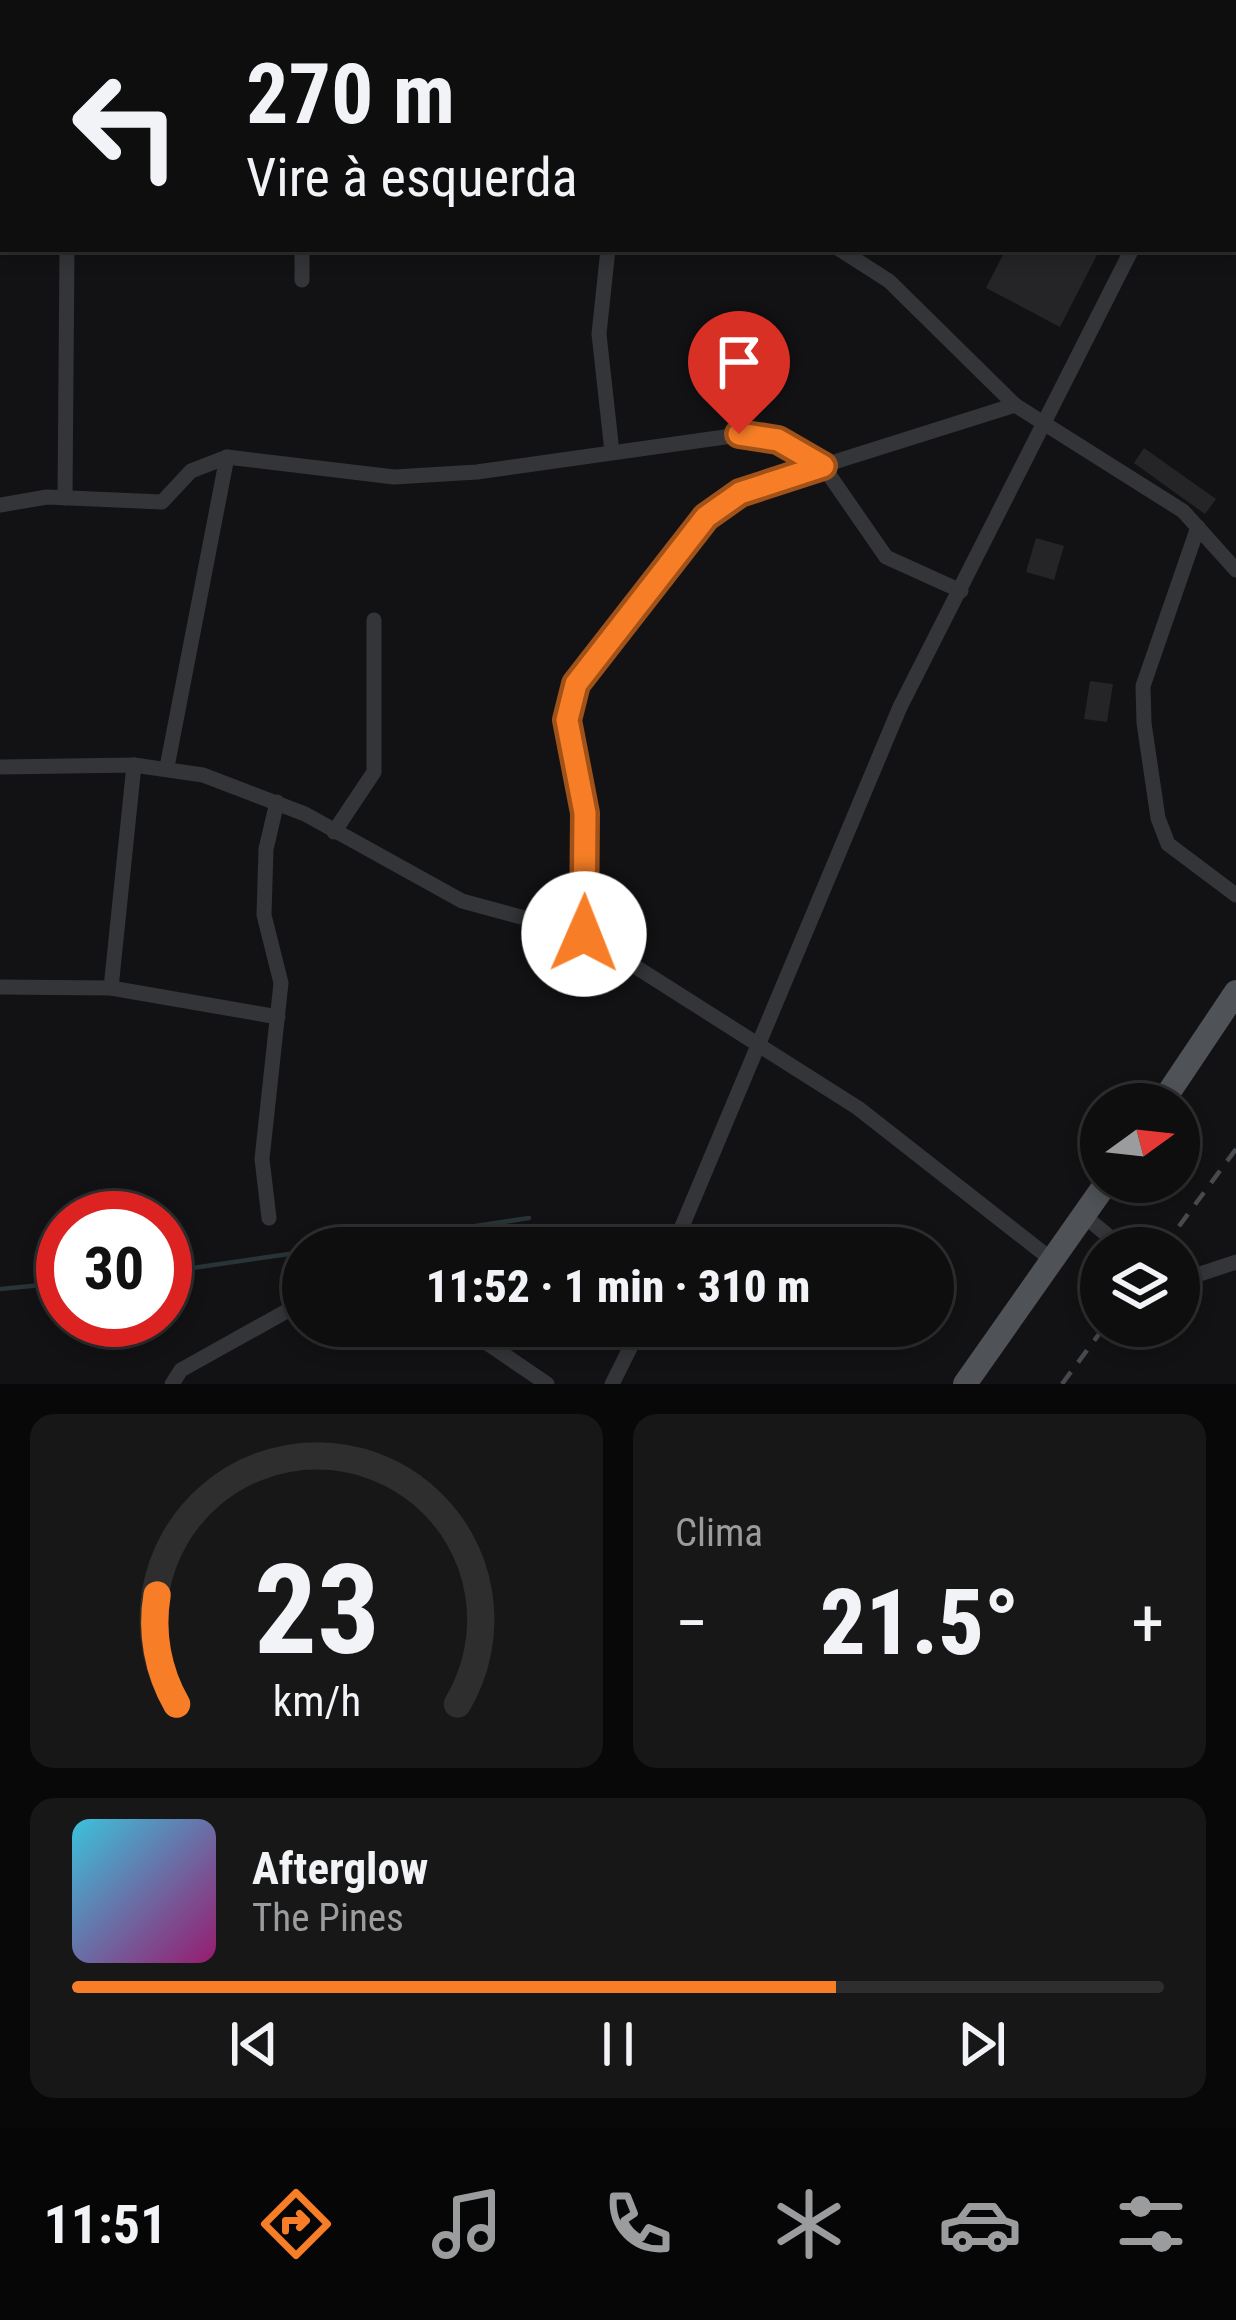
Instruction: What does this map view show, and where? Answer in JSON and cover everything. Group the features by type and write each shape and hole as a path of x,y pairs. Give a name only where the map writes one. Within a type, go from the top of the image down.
{"main road":[{"path":"1175,1083 1236,992"},
{"path":"965,1384 1092,1203"}],"street":[{"path":"65,498 68,252"},
{"path":"302,252 302,280"},
{"path":"608,252 598,334 612,452"},
{"path":"844,252 889,280 1015,405 1130,474 1198,527 1236,569"},
{"path":"683,1227 900,707 1131,252"},
{"path":"584,934 585,813 567,720 576,684 706,517 740,493 1015,405"},
{"path":"0,505 65,498 162,502 191,471 227,457 260,457 372,477 477,472 739,434 778,440 823,466 886,557 961,591"},
{"path":"167,767 227,457"},
{"path":"1198,527 1143,686 1144,723 1158,818 1168,844 1236,895"},
{"path":"334,832 374,772 378,697 374,620"},
{"path":"111,988 134,765"},
{"path":"0,767 167,767 278,802 462,901 584,934 756,1048 858,1108 1052,1260"},
{"path":"269,1219 262,1160 279,966 264,915 266,849 278,802"},
{"path":"0,987 111,988 278,1017"},
{"path":"1083,1215 1098,1227"},
{"path":"1200,1274 1236,1262"},
{"path":"172,1384 181,1370 282,1314"},
{"path":"493,1347 547,1384"},
{"path":"612,1384 630,1347"}],"building":[{"path":"1004,252 1098,252 1060,327 986,288"},
{"path":"1144,448 1216,499 1205,514 1134,463"},
{"path":"1036,538 1064,546 1054,580 1026,572"},
{"path":"1090,681 1113,684 1107,722 1084,719"}],"waterway":[{"path":"469,1227 529,1218"},
{"path":"192,1268 282,1255"},
{"path":"0,1289 36,1286"}],"railway":[{"path":"1178,1227 1236,1149"},
{"path":"1062,1384 1089,1347"}],"route":[{"path":"584,934 585,813 567,720 576,684 620,634 706,517 740,493 823,466 778,440 739,434"}]}
